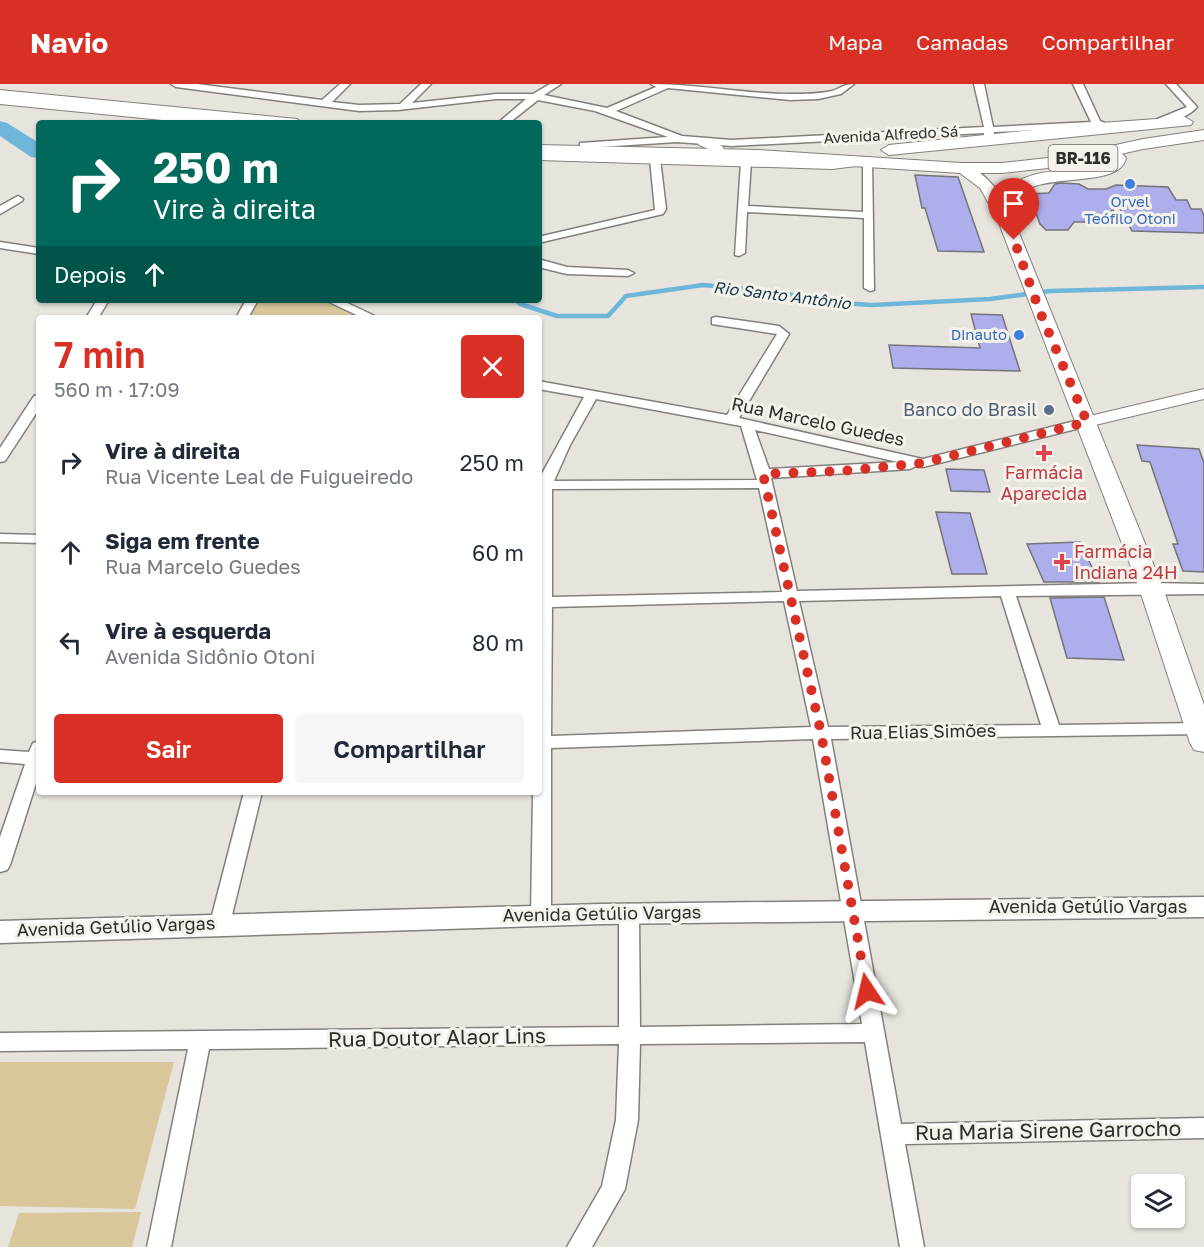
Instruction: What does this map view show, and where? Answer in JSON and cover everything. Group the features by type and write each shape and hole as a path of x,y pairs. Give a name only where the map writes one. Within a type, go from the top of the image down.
{"highway":[{"path":"0,99 209,120"},
{"name":"Avenida Alfredo Sá","path":"965,143 989,135 1060,133 1099,126 1204,121"},
{"path":"1099,126 1113,156"},
{"path":"1060,133 1083,136 1113,156"},
{"path":"884,135 965,143"},
{"name":"BR-116","path":"1113,156 1143,144 1204,135"},
{"path":"961,168 949,157 949,152 965,143"},
{"name":"BR-116","path":"861,159 965,143"},
{"name":"Avenida Alfredo Sá","path":"542,150 753,159 861,159 961,168 1002,168 1113,156"}],"main road":[{"path":"1005,218 1007,198 1015,189 1033,181 1098,172 1113,156"},
{"path":"961,168 986,185 1005,218 1040,312 1087,422 1151,588 1202,736"},
{"name":"Avenida Getúlio Vargas","path":"0,932 220,923 852,908 1204,907"}],"street":[{"path":"176,84 359,108 490,98 535,97 577,102 610,110 684,139"},
{"path":"250,94 265,84"},
{"path":"324,104 345,84"},
{"path":"403,106 426,84"},
{"path":"507,120 535,97 556,84"},
{"path":"656,84 751,96 780,97 834,93 843,91 849,84"},
{"path":"979,84 989,135"},
{"path":"1078,84 1099,126"},
{"path":"1153,124 1189,110 1192,106 1190,97 1171,84"},
{"path":"610,110 668,85"},
{"path":"0,93 267,120"},
{"path":"0,106 139,120"},
{"name":"Avenida Alfredo Sá","path":"684,139 732,143 884,135 989,135 1099,126"},
{"path":"583,145 684,139"},
{"path":"703,142 718,149"},
{"name":"Avenida Alfredo Sá","path":"542,143 718,149 861,159"},
{"name":"Avenida Alfredo Sá","path":"542,156 753,159"},
{"path":"542,239 659,212 661,209 655,159"},
{"path":"739,253 753,159"},
{"path":"861,159 868,215 870,288"},
{"path":"0,211 18,198"},
{"path":"744,209 868,215"},
{"path":"0,246 36,251"},
{"path":"542,265 562,269 628,273"},
{"path":"338,303 366,315"},
{"path":"716,321 779,330 783,334 739,422 763,479 821,733 912,1247"},
{"name":"Rua Marcelo Guedes","path":"542,386 739,422 923,463 1087,422"},
{"path":"1087,422 1204,394"},
{"path":"542,707 545,602 542,485 591,396"},
{"path":"0,458 36,404"},
{"path":"542,485 763,479 923,463"},
{"path":"0,538 36,539"},
{"path":"545,602 1151,588 1204,589"},
{"path":"1007,591 1052,731"},
{"name":"Rua Elias Simões","path":"542,742 821,733 1052,731 1202,736"},
{"path":"0,756 36,755"},
{"path":"0,865 36,758"},
{"path":"220,923 252,795"},
{"path":"541,795 541,916"},
{"path":"579,1247 613,1189 627,1120 630,1036 629,914"},
{"name":"Rua Doutor Alaor Lins","path":"0,1042 874,1033"},
{"path":"159,1247 200,1040"},
{"name":"Rua Maria Sirene Garrocho","path":"893,1134 1204,1128"}],"shaded area":[{"path":"253,303 332,303 361,315 247,315"},
{"path":"0,1062 174,1062 135,1209 0,1206"},
{"path":"141,1212 132,1247 8,1247 19,1213"}],"building":[{"path":"915,175 958,177 984,252 938,251 925,208 922,208"},
{"path":"1055,184 1079,184 1088,189 1106,189 1116,185 1168,187 1176,200 1187,200 1191,209 1201,209 1204,216 1204,233 1132,231 1119,207 1091,222 1074,222 1068,230 1046,230 1040,224 1029,194 1049,193"},
{"path":"971,314 1002,315 1020,371 893,368 889,345 980,348"},
{"path":"1137,445 1199,449 1204,463 1204,572 1183,571 1173,544 1178,544 1150,462 1142,461"},
{"path":"946,469 984,470 990,492 951,491"},
{"path":"936,512 970,513 987,574 952,574"},
{"name":"Farmácia Indiana 24H","path":"1080,542 1099,582 1044,582 1027,544"},
{"path":"1104,597 1124,660 1067,658 1050,598"}],"waterway":[{"name":"Rio Santo Antônio","path":"0,127 36,150"},
{"name":"Rio Santo Antônio","path":"519,303 557,316 608,316 626,296 703,285 782,292 810,301 872,305 990,299 1050,291 1204,287"}],"place":[{"name":"Orvel Teófilo Otoni","path":"1130,184"},
{"name":"Dinauto","path":"1019,335"},
{"name":"Banco do Brasil","path":"1049,410"},
{"name":"Farmácia Aparecida","path":"1044,453"},
{"name":"Farmácia Indiana 24H","path":"1062,562"}],"route":[{"path":"867,991 821,733 763,474 842,471 923,463 1087,422 1040,312 1014,240"}]}
